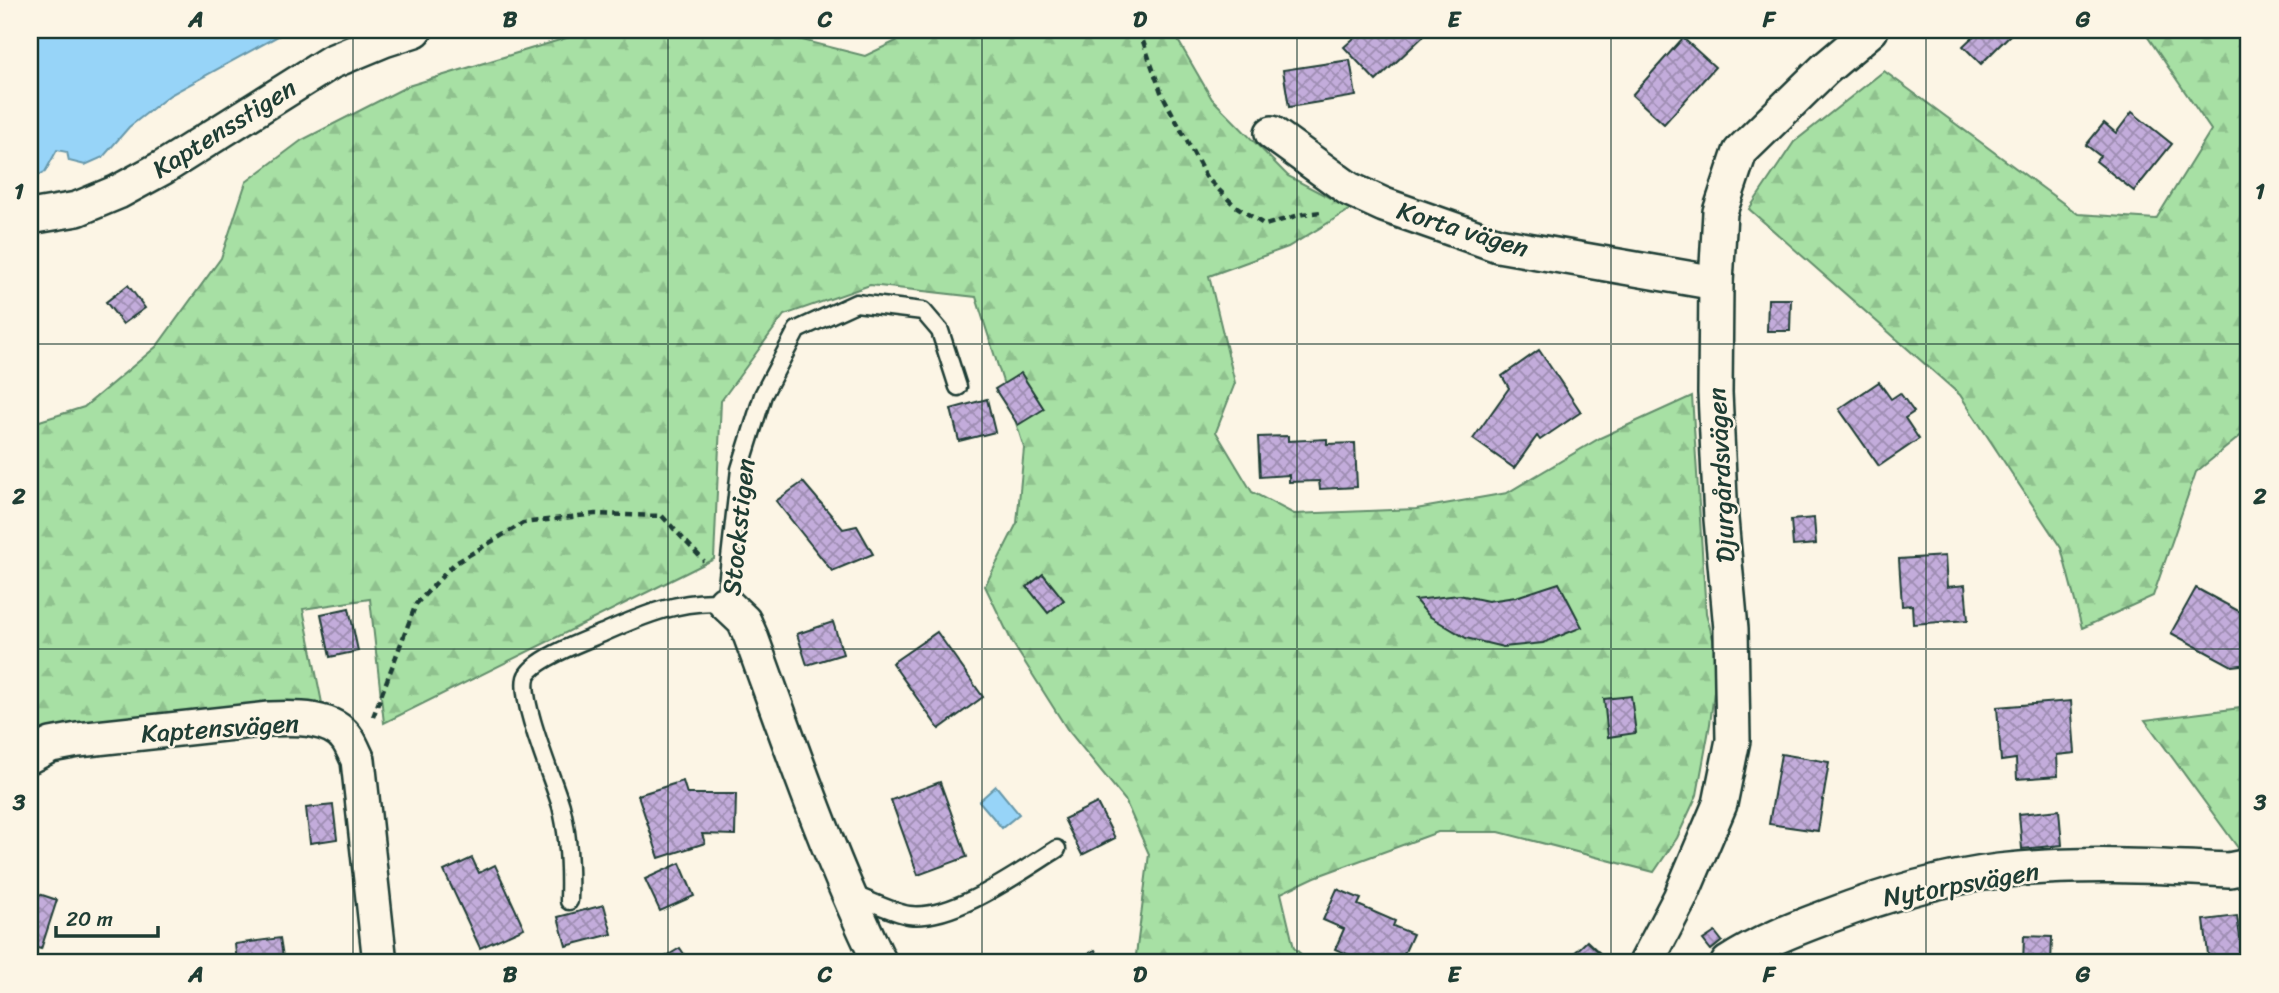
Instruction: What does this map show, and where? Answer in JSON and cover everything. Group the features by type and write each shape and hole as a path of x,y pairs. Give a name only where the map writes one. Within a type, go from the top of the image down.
{"street":[{"name":"Kaptensstigen","path":"30,217 77,209 118,192 164,167 331,62 415,30"},
{"name":"Djurgårdsvägen","path":"1646,963 1680,898 1720,804 1733,740 1731,629 1721,519 1715,393 1720,212 1740,152 1825,69 1871,30"},
{"name":"Korta vägen","path":"1272,133 1349,189 1384,205 1498,245 1716,283"},
{"name":"Stockstigen","path":"725,603 744,621 751,637 816,813 880,963"},
{"name":"Kaptensvägen","path":"30,756 51,745 78,740 256,720 293,718 334,727 347,738 358,760 380,963"},
{"name":"Nytorpsvägen","path":"1728,963 1776,936 1869,901 1940,882 1987,874 2072,866 2229,870 2249,866"}],"lane":[{"name":"Stockstigen","path":"725,603 740,469 763,395 797,330 856,303 923,311 940,331 958,387"},
{"path":"569,901 566,830 529,708 526,678 536,665 580,642 642,616 688,604 711,601 725,603"},
{"path":"848,893 909,915 937,913 975,899 1057,849"}],"path":[{"path":"1139,30 1161,92 1206,177 1234,205 1265,225 1303,214 1330,211"},
{"path":"358,760 416,604 454,564 523,523 595,513 662,516 702,558 725,603"}],"green space":[{"path":"763,30 865,56 919,30 1172,30 1212,99 1288,176 1351,209 1288,247 1209,276 1235,383 1216,432 1252,492 1294,514 1416,509 1507,493 1600,438 1692,396 1706,613 1718,658 1697,795 1677,838 1654,872 1499,832 1438,832 1315,877 1281,893 1294,948 1311,963 1135,963 1149,854 1125,800 1067,729 1012,642 985,586 1017,523 1024,448 976,297 870,285 784,315 721,401 714,559 384,723 370,599 303,609 322,703 30,742 30,424 84,407 157,346 221,258 246,182 302,140 408,86 586,32"},
{"path":"2143,30 2249,30 2249,429 2196,472 2153,596 2082,628 2061,548 1960,395 1749,209 1794,142 1884,71 2078,214 2156,219 2211,130"},
{"path":"2249,707 2249,863 2145,720"}],"water":[{"path":"30,30 289,30 170,95 129,127 103,157 85,165 69,161 67,152 57,150 45,172 30,184"},
{"path":"996,786 1019,814 1002,828 979,801"}],"building":[{"path":"1363,30 1430,30 1376,81 1344,47"},
{"path":"1980,30 2009,30 2012,33 1981,64 1963,46"},
{"path":"1683,38 1715,67 1664,124 1632,95"},
{"path":"1350,60 1356,96 1289,107 1283,70"},
{"path":"2132,112 2172,144 2134,191 2096,161 2100,156 2086,145 2104,123 2116,133"},
{"path":"128,285 145,308 123,324 106,302"},
{"path":"1768,299 1791,299 1790,331 1767,331"},
{"path":"1539,350 1581,412 1540,440 1537,436 1514,468 1473,439 1509,388 1502,376"},
{"path":"1021,373 1044,409 1018,425 995,389"},
{"path":"1879,382 1891,399 1900,393 1914,412 1905,418 1919,439 1879,466 1839,409"},
{"path":"987,399 995,432 959,441 951,409"},
{"path":"1288,436 1288,441 1327,439 1327,444 1355,443 1357,487 1320,489 1319,481 1289,482 1289,475 1260,477 1258,437"},
{"path":"803,482 843,529 857,526 873,554 832,571 776,501"},
{"path":"1814,518 1816,544 1793,546 1791,520"},
{"path":"1945,556 1947,587 1965,585 1968,620 1913,624 1912,605 1902,606 1899,559"},
{"path":"1043,574 1064,600 1048,613 1027,587"},
{"path":"1559,583 1582,627 1543,643 1503,647 1466,638 1429,616 1415,600 1459,595 1488,601 1516,597"},
{"path":"2196,588 2244,614 2249,613 2249,664 2232,666 2171,633"},
{"path":"349,608 358,651 330,657 321,614"},
{"path":"833,622 843,654 807,665 797,634"},
{"path":"937,632 983,697 939,729 892,663"},
{"path":"1631,696 1636,733 1608,737 1604,699"},
{"path":"2071,701 2075,753 2057,755 2058,776 2017,779 2016,759 2001,761 1997,707"},
{"path":"1781,754 1829,762 1818,831 1769,824"},
{"path":"683,781 687,794 736,794 735,835 702,834 705,843 659,858 638,795"},
{"path":"940,782 967,857 918,875 891,800"},
{"path":"1097,803 1115,838 1082,855 1064,819"},
{"path":"333,805 337,839 310,843 306,808"},
{"path":"2059,810 2062,845 2022,849 2019,814"},
{"path":"472,858 479,873 495,865 524,928 480,948 444,871"},
{"path":"680,863 694,896 660,911 645,879"},
{"path":"1337,889 1361,899 1358,905 1395,921 1393,926 1413,934 1400,963 1385,963 1375,959 1374,963 1368,963 1335,949 1344,929 1323,920"},
{"path":"30,891 57,900 41,949 30,946"},
{"path":"604,905 612,934 566,946 558,917"},
{"path":"2237,916 2243,958 2209,963 2204,920"},
{"path":"1715,932 1722,941 1711,950 1703,940"},
{"path":"2024,936 2052,937 2051,963 2023,963"},
{"path":"280,938 284,963 237,963 235,944"},
{"path":"1587,941 1603,956 1596,963 1564,963"},
{"path":"680,948 690,963 655,963"},
{"path":"1095,950 1103,963 1071,963"}]}
